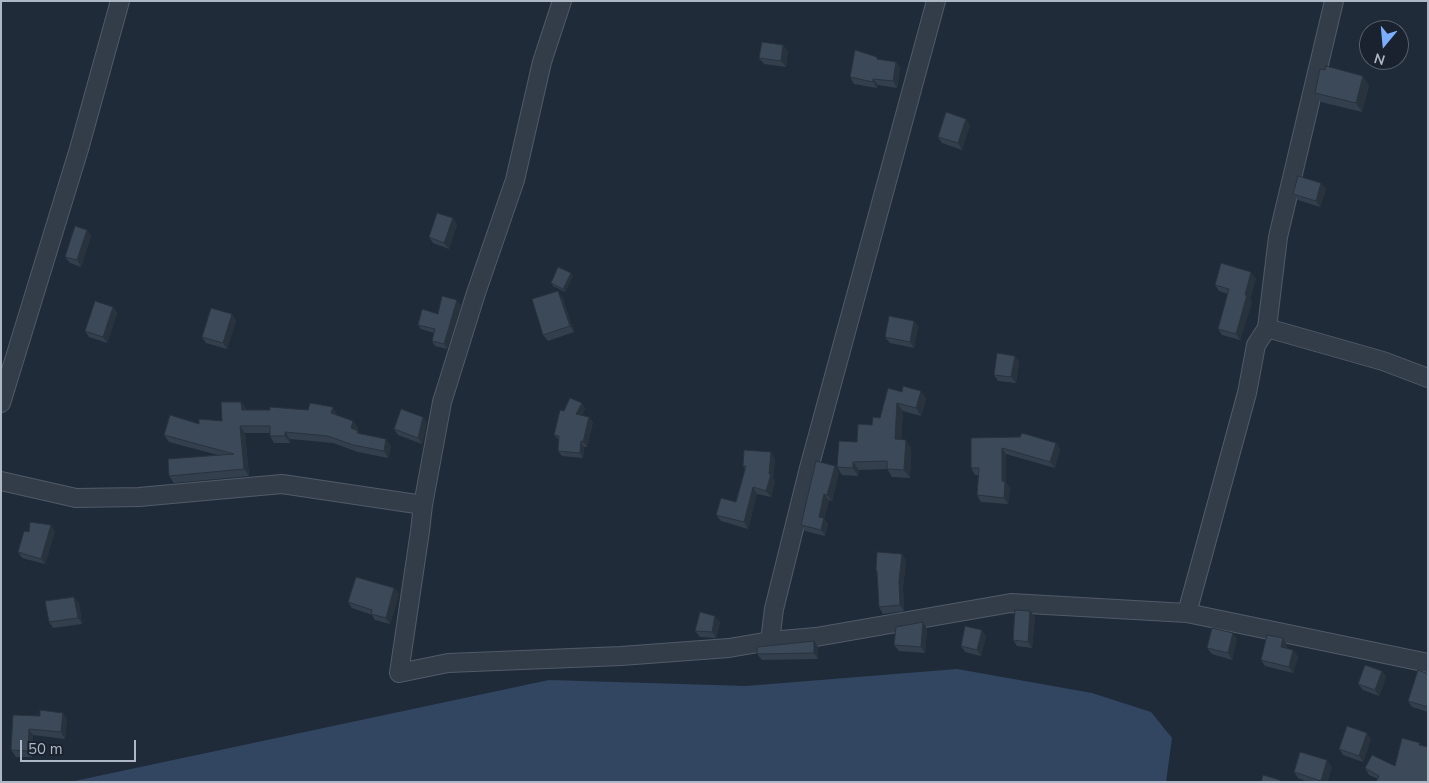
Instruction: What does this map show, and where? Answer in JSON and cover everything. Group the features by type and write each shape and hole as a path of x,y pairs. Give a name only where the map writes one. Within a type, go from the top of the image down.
{"street":[{"path":"1,404 8,362 79,149 120,1"},
{"path":"562,1 542,62 515,180 476,293 442,402 423,505 399,673 448,663 621,656 729,648 770,641 816,637 1011,602 1187,613 1428,663"},
{"path":"770,641 774,609 809,468 936,1"},
{"path":"1187,613 1247,393 1256,345 1267,328 1278,237 1334,1"},
{"path":"1267,328 1383,362 1428,378"},
{"path":"1,481 76,498 139,498 282,484 423,505"}],"water":[{"path":"957,669 1092,693 1151,712 1172,738 1166,782 70,782 549,680 746,686"}],"building":[{"path":"762,42 783,45 781,61 759,58"},
{"path":"855,50 877,57 877,59 896,62 893,81 873,79 873,82 850,77"},
{"path":"1326,66 1363,76 1356,103 1315,93 1320,69 1325,70"},
{"path":"946,112 966,119 958,143 938,137"},
{"path":"1298,176 1321,183 1316,201 1293,194"},
{"path":"437,213 453,218 444,243 429,237"},
{"path":"75,226 87,230 77,260 65,257"},
{"path":"1221,263 1251,272 1245,295 1247,295 1236,334 1218,329 1229,289 1215,285"},
{"path":"558,267 571,273 563,289 551,283"},
{"path":"558,291 570,326 543,335 532,299"},
{"path":"442,296 457,300 444,344 432,341 435,329 418,325 422,309 438,314"},
{"path":"95,301 113,307 103,337 85,331"},
{"path":"211,308 232,314 223,343 202,337"},
{"path":"889,316 914,321 910,342 885,337"},
{"path":"997,353 1015,356 1011,377 994,375"},
{"path":"903,386 921,391 916,408 897,403 895,439 906,440 904,470 887,469 887,461 853,462 853,468 837,467 839,441 857,442 858,424 872,425 873,417 880,418 888,388 902,392"},
{"path":"570,398 582,403 576,414 589,417 583,442 581,441 580,453 558,451 559,436 554,435 560,410 564,411"},
{"path":"221,402 241,402 242,410 270,410 270,407 308,410 310,403 333,407 331,413 353,421 351,428 358,431 357,433 386,439 384,451 353,445 328,436 285,432 285,436 270,436 270,426 240,426 244,469 169,476 168,459 234,454 164,435 170,415 199,424 199,419 222,421"},
{"path":"401,409 423,417 418,438 394,429"},
{"path":"1022,433 1056,443 1050,462 1002,448 1002,481 1005,482 1004,498 977,495 979,468 971,468 971,438 1020,437"},
{"path":"744,450 771,452 769,474 771,474 766,491 753,487 744,522 716,515 721,498 736,502 746,466 743,466"},
{"path":"816,461 835,466 827,495 824,494 819,517 824,518 821,530 801,525"},
{"path":"30,522 51,525 41,559 18,552 24,531 29,532"},
{"path":"877,552 902,554 899,581 900,605 879,607 876,570"},
{"path":"356,577 394,588 386,618 371,614 372,610 348,602"},
{"path":"74,597 78,618 49,622 45,601"},
{"path":"1015,610 1030,611 1028,642 1013,640"},
{"path":"700,612 715,616 712,632 695,631"},
{"path":"923,622 921,647 894,645 896,627"},
{"path":"965,626 982,630 977,650 961,646"},
{"path":"1212,628 1233,633 1228,653 1207,648"},
{"path":"1267,635 1283,638 1281,647 1293,650 1289,667 1261,660"},
{"path":"814,641 814,653 757,654 757,647"},
{"path":"1365,665 1382,671 1375,690 1358,684"},
{"path":"1418,670 1428,674 1428,707 1408,701"},
{"path":"40,710 63,713 61,732 29,729 28,751 11,750 13,715 40,716"},
{"path":"1347,726 1367,733 1359,756 1339,749"},
{"path":"1402,738 1428,747 1428,782 1376,782 1379,776 1365,768 1372,755 1395,766"},
{"path":"1300,752 1327,760 1321,781 1294,772"},
{"path":"1263,775 1280,780 1280,782 1261,782"}]}
